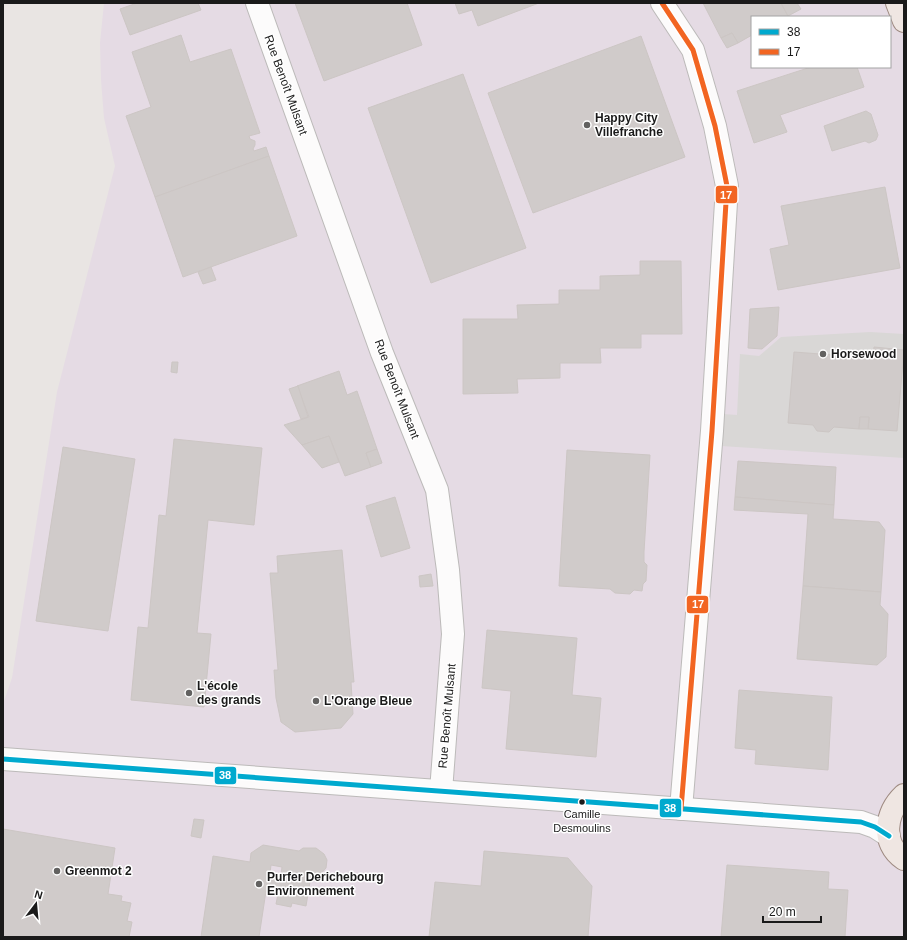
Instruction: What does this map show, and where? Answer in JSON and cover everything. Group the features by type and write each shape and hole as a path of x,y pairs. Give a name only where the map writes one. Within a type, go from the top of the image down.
{"main road":[{"path":"897,3 904,20"},
{"path":"903,862 893,847 889,836 888,824 891,812 897,802 904,795"}],"street":[{"name":"Rue Benoît Mulsant","path":"257,3 382,352 437,490 448,570 453,634 441,791"},
{"path":"662,3 693,50 715,126 727,186 712,431 681,809"},
{"path":"3,759 861,822 875,827 889,836"},
{"path":"861,822 891,812"}],"shaded area":[{"path":"104,3 904,3 904,937 3,937 3,704 12,678 57,392 115,166 104,118 100,43"},
{"path":"870,332 904,334 904,458 721,446 723,414 737,415 740,354 759,356 781,337"}],"building":[{"path":"137,3 198,3 201,10 130,35 120,9"},
{"path":"295,3 407,3 422,45 324,81"},
{"path":"455,3 539,3 478,26 472,10 459,14"},
{"path":"703,3 781,3 788,16 751,16 751,36 738,43 732,33 721,38"},
{"path":"781,3 797,3 801,9 788,16"},
{"path":"732,33 738,43 727,48 721,38"},
{"path":"181,35 190,62 231,49 260,133 249,136 250,139 255,141 253,149 254,151 266,147 269,156 155,197 126,116 151,107 132,52"},
{"name":"Happy City Villefranche","path":"641,36 685,157 533,213 488,93"},
{"path":"808,68 857,68 864,87 780,115 787,132 754,143 737,91"},
{"path":"463,74 526,248 431,283 368,108"},
{"path":"866,111 871,114 878,135 876,140 869,143 865,141 832,151 824,126"},
{"path":"269,156 297,236 183,277 155,197"},
{"path":"885,187 900,268 778,290 770,249 789,245 781,206"},
{"path":"640,261 681,261 682,334 641,334 641,348 600,348 601,363 560,363 560,378 517,379 518,393 463,394 463,319 518,319 517,305 559,304 559,290 600,290 600,276 640,275"},
{"path":"211,267 216,280 203,284 198,272"},
{"path":"779,307 777,336 762,349 748,348 750,309"},
{"path":"874,347 904,350 897,431 868,429 869,417 860,417 859,429 834,427 829,432 817,431 813,425 788,423 794,352 873,358"},
{"path":"172,362 178,362 177,373 171,372"},
{"path":"339,371 347,395 357,391 377,449 366,453 371,467 345,476 329,436 302,445 284,425 309,417 297,386"},
{"path":"298,386 308,417 301,419 289,389"},
{"path":"860,417 869,417 868,429 859,429"},
{"path":"329,436 339,462 322,468 302,445"},
{"path":"174,439 262,448 254,525 208,520 197,633 211,634 204,707 131,700 138,627 148,628 159,515 166,516"},
{"path":"63,447 135,459 108,631 36,621"},
{"path":"377,449 382,463 371,467 366,453"},
{"path":"567,450 650,455 644,552 644,562 647,565 646,581 643,584 642,591 634,590 630,594 615,593 610,589 559,586"},
{"path":"738,461 836,467 834,505 735,497"},
{"path":"395,497 410,548 381,557 366,506"},
{"path":"735,497 834,505 833,519 879,522 885,530 881,592 803,586 808,514 734,510"},
{"path":"342,550 354,682 351,682 353,714 341,728 295,732 281,722 276,698 274,670 278,670 270,573 278,573 277,556"},
{"path":"431,574 433,586 420,587 419,576"},
{"path":"803,586 881,592 880,605 888,614 886,657 877,665 797,659"},
{"path":"487,630 577,638 572,695 601,698 596,757 506,749 511,691 482,688"},
{"path":"739,690 832,697 828,770 755,764 756,750 735,748"},
{"path":"194,819 204,820 201,838 191,836"},
{"name":"Greenmot 2","path":"3,829 115,848 108,894 122,896 121,901 131,903 127,921 132,922 129,937 3,937"},
{"name":"Purfer Derichebourg Environnement","path":"263,845 299,851 303,848 316,848 324,854 327,860 326,868 318,877 311,876 306,906 292,903 291,907 276,904 278,894 266,891 259,937 201,937 213,856 250,862 251,853","holes":["271,865 282,867 281,875 270,873"]},
{"path":"484,851 568,858 592,886 588,937 429,937 435,882 481,886"},
{"path":"727,865 829,872 828,889 848,890 845,937 721,937"}],"transit line":[{"name":"17","path":"662,3 693,50 715,126 727,186 712,431 681,809"},
{"name":"38","path":"3,759 861,822 875,827 889,836"}],"place":[{"name":"Happy City Villefranche","path":"587,125"},
{"name":"Horsewood","path":"823,354"},
{"name":"L'école des grands","path":"189,693"},
{"name":"L'Orange Bleue","path":"316,701"},
{"name":"Camille Desmoulins","path":"582,802"},
{"name":"Greenmot 2","path":"57,871"},
{"name":"Purfer Derichebourg Environnement","path":"259,884"}]}
